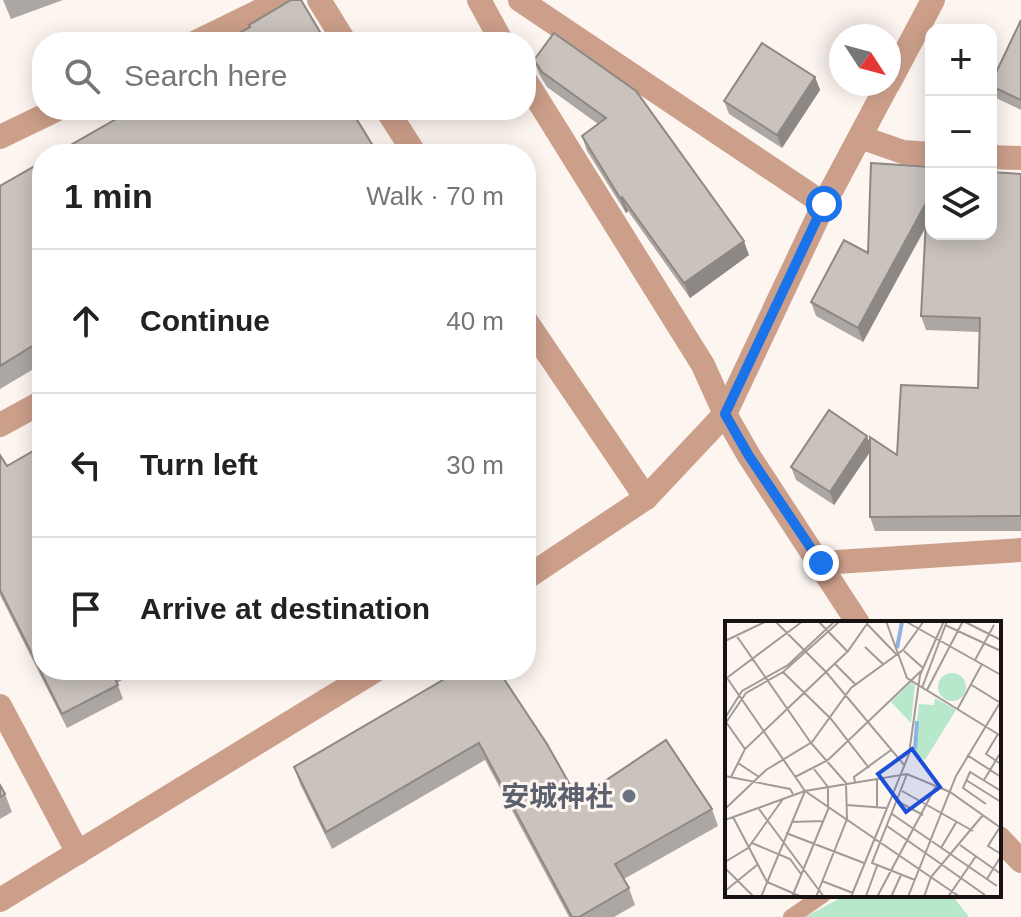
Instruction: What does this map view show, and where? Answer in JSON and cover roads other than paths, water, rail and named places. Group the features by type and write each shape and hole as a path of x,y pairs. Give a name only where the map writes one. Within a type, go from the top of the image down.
{"street":[{"path":"216,32 282,0"},
{"path":"319,0 339,32"},
{"path":"479,0 497,32"},
{"path":"520,0 824,204"},
{"path":"901,60 933,0"},
{"path":"536,571 646,498 725,414 824,204 882,96"},
{"path":"536,97 703,365 725,414 749,456 857,621"},
{"path":"0,137 35,120"},
{"path":"393,120 409,144"},
{"path":"860,137 903,152 925,154"},
{"path":"997,157 1021,158"},
{"path":"536,336 646,498"},
{"path":"0,425 32,407"},
{"path":"821,563 1021,550"},
{"path":"0,900 360,680"},
{"path":"0,706 78,853"},
{"path":"1001,840 1021,861"}],"lane":[{"path":"791,917 820,897"}],"place":[{"name":"安城神社","path":"629,796"}]}
